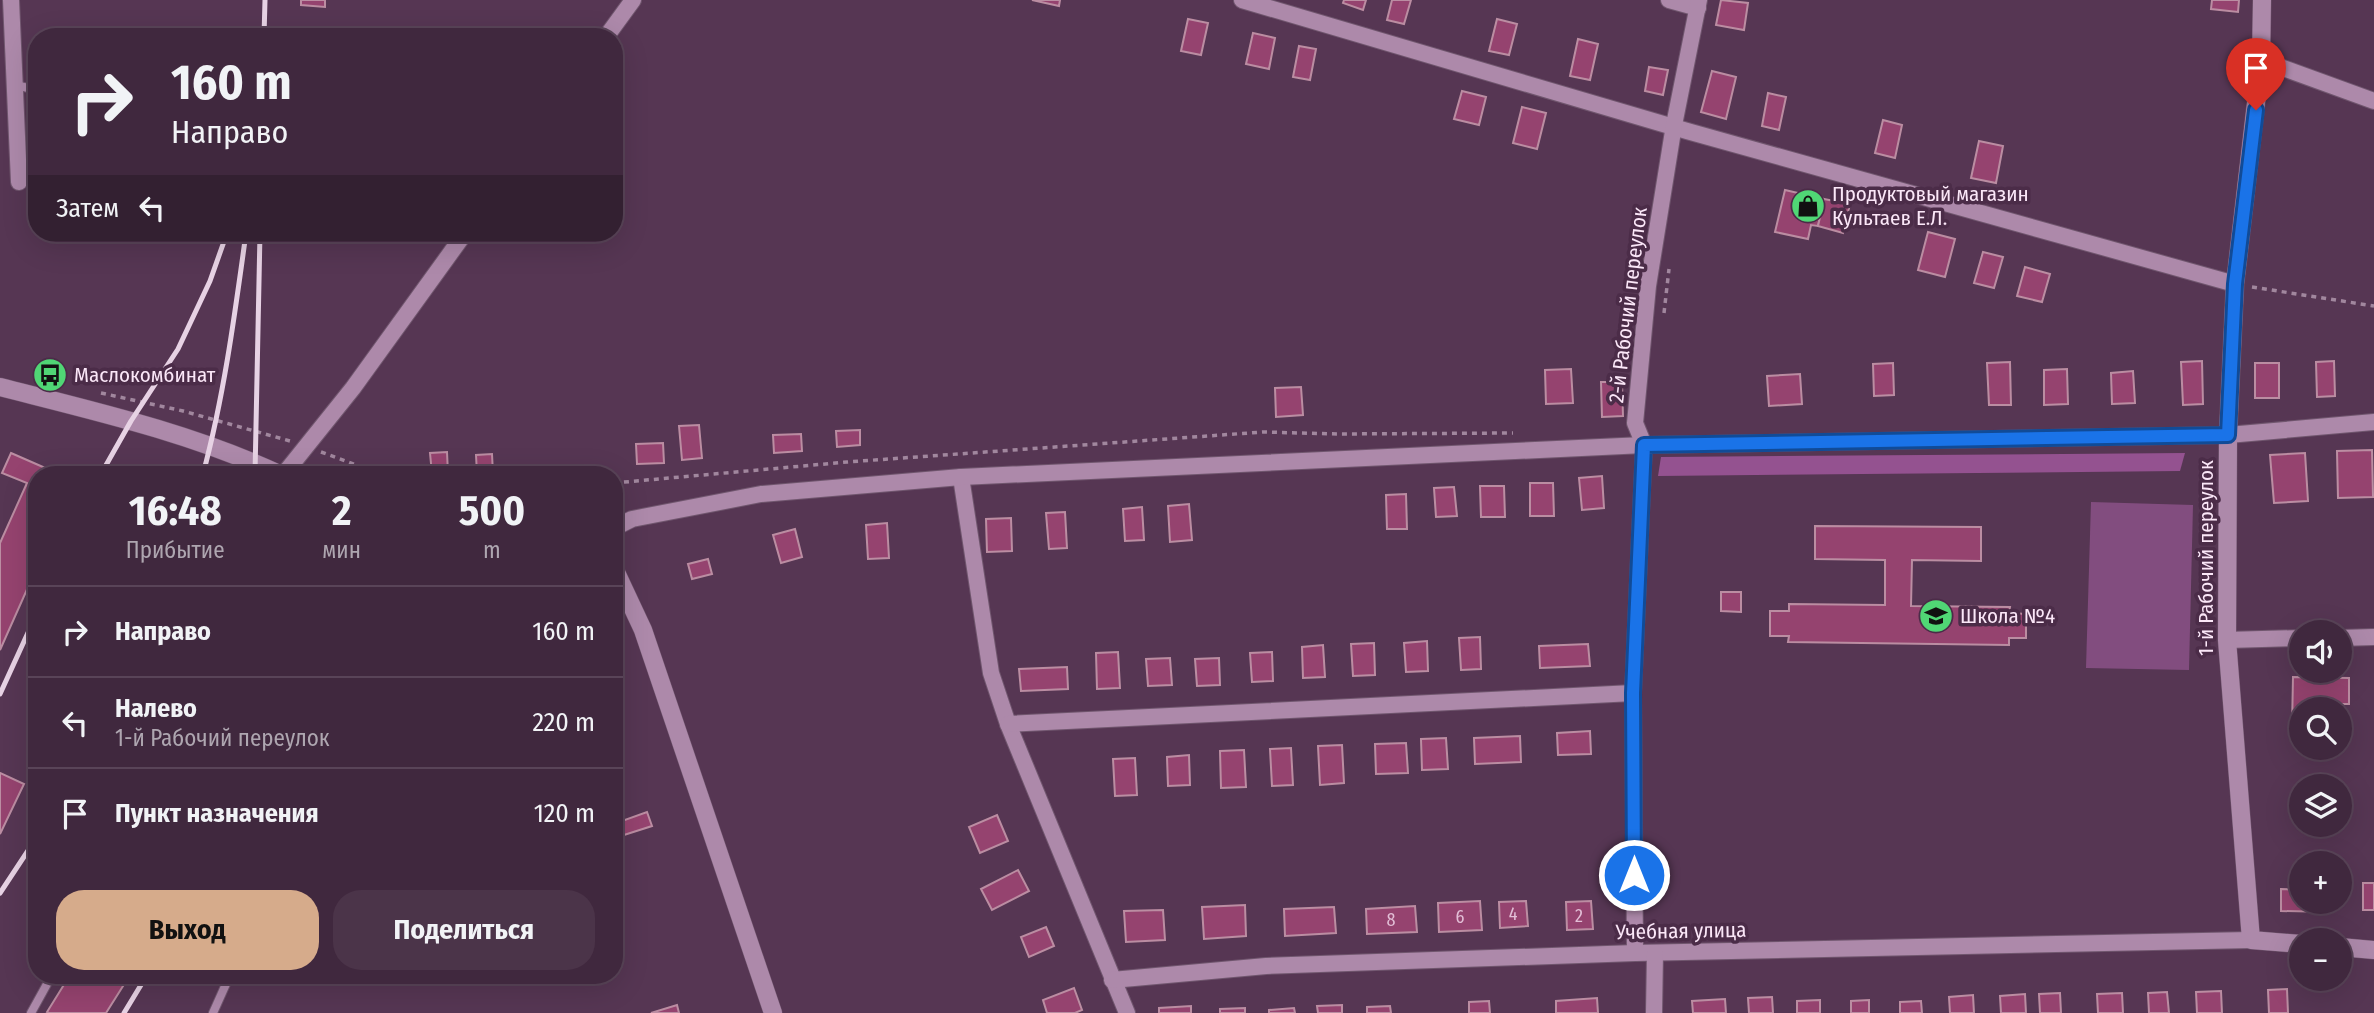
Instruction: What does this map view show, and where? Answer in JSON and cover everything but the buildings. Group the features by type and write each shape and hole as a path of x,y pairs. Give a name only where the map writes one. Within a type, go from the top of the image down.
{"street":[{"path":"10,0 19,182"},
{"path":"613,28 633,0"},
{"path":"1242,0 1701,134 2235,284"},
{"path":"1669,0 1698,4"},
{"name":"1-й Рабочий переулок","path":"2251,940 2227,640 2228,435 2235,284 2262,60 2262,0"},
{"name":"2-й Рабочий переулок","path":"1635,953 1633,693 1644,445 1635,423 1648,286 1674,125 1698,4"},
{"path":"2262,60 2374,101"},
{"path":"288,466 353,388 458,242"},
{"path":"0,387 131,421 262,466"},
{"path":"623,524 632,519 761,494 961,477 1644,445 2228,435 2374,422"},
{"path":"961,477 991,673 1007,724 1127,1013"},
{"path":"623,588 643,631 773,1013"},
{"path":"2352,638 2374,637"},
{"path":"2227,640 2289,639"},
{"path":"1007,724 1633,693"},
{"path":"2251,940 2289,943"},
{"name":"Учебная улица","path":"1112,979 1266,965 1635,953 2251,940"},
{"path":"2352,948 2374,950"},
{"path":"1654,1013 1655,953"}],"lane":[{"path":"15,85 28,88"},
{"path":"31,1013 47,984"},
{"path":"213,1013 226,984"}],"path":[{"path":"1662,325 1671,257"},
{"path":"2235,284 2374,306"},
{"path":"90,390 205,416 306,446 359,466"},
{"path":"623,482 847,462 1263,432 1520,433"}],"shaded area":[{"path":"2185,453 2180,471 1658,476 1661,457"},
{"path":"2091,502 2193,505 2189,670 2086,668"}],"railway":[{"path":"264,28 265,0"},
{"path":"106,466 178,349 210,281 224,242"},
{"path":"205,466 223,385 245,242"},
{"path":"255,466 260,242"},
{"path":"0,694 28,633"},
{"path":"0,893 28,851"},
{"path":"124,1013 142,984"}],"place":[{"name":"Продуктовый магазин Культаев Е.Л.","path":"1808,206"},
{"name":"Маслокомбинат","path":"50,375"},
{"name":"Школа №4","path":"1936,616"}],"route":[{"path":"1634,875 1633,693 1644,445 2228,435 2235,284 2256,110"}]}
